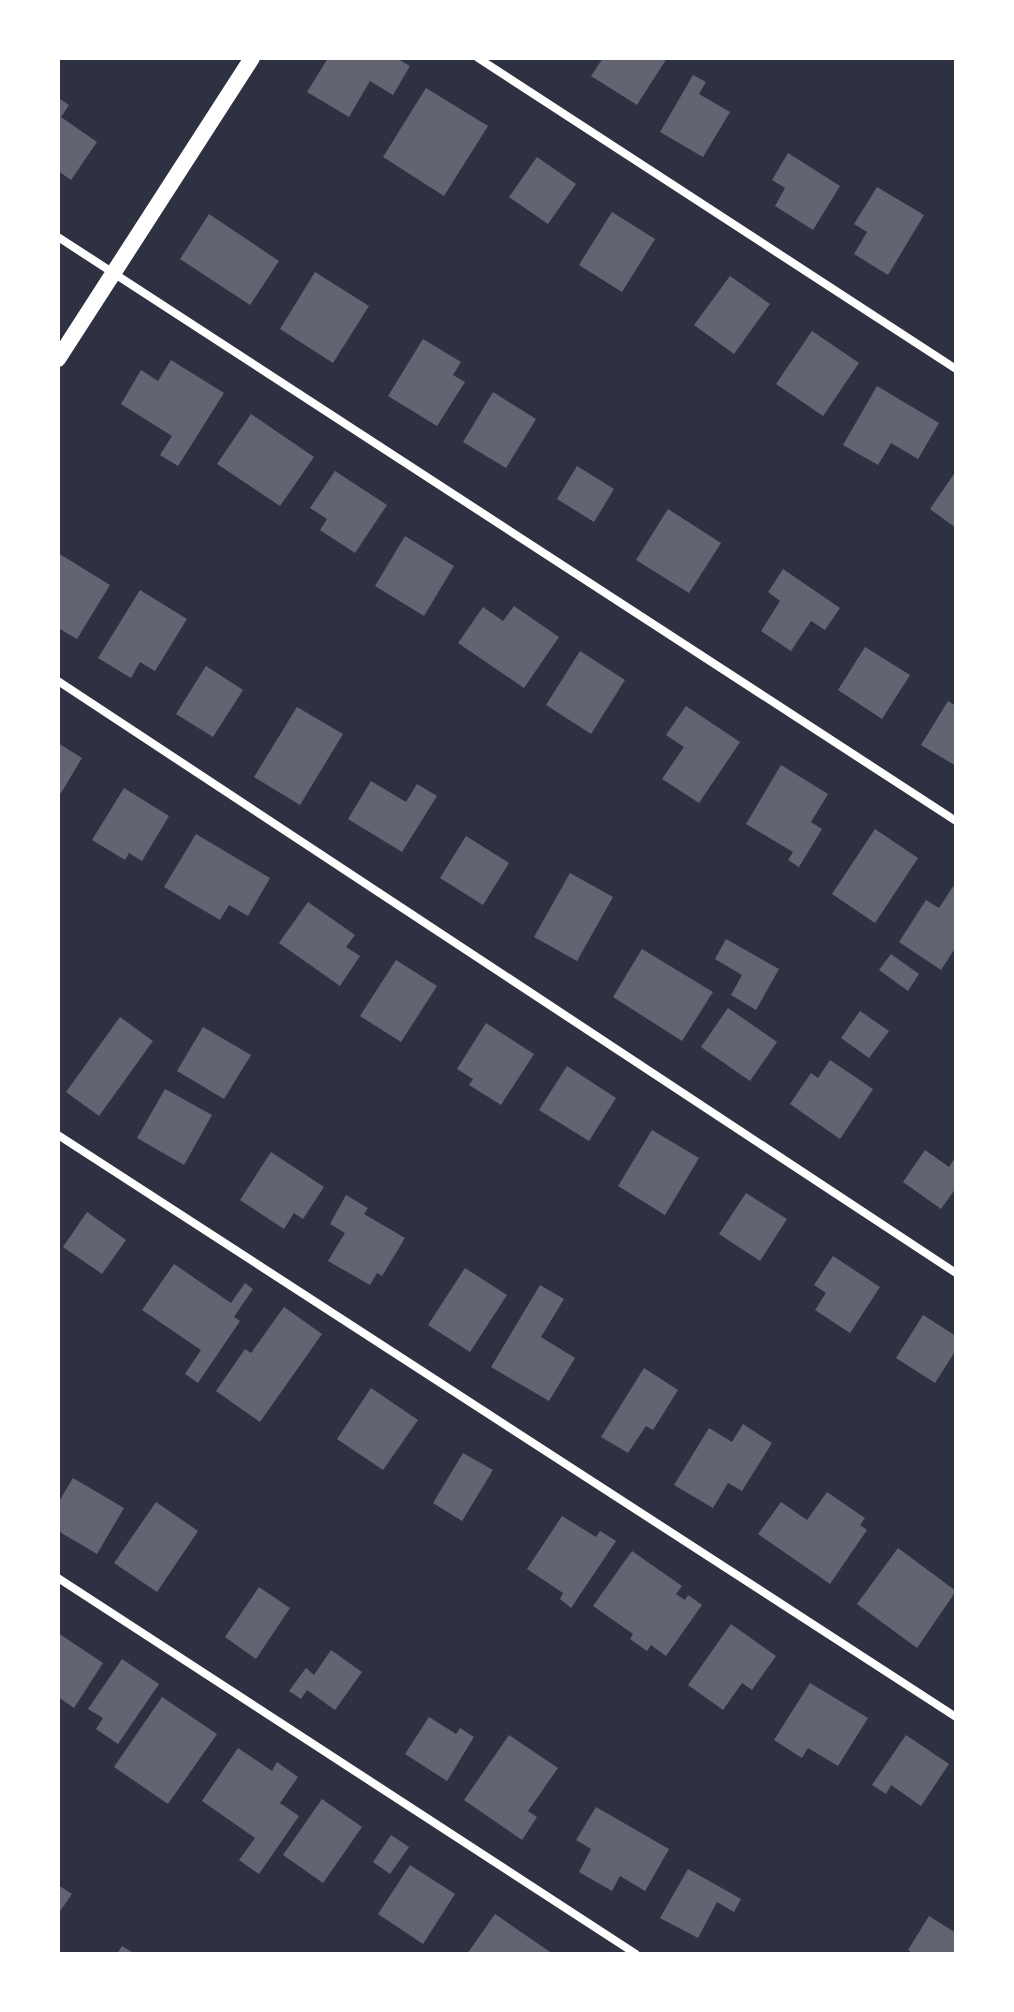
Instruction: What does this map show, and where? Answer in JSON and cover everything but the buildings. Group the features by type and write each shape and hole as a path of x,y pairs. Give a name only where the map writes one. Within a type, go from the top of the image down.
{"main road":[{"path":"58,359 252,58"}],"street":[{"path":"478,58 956,369"},
{"path":"58,237 956,821"},
{"path":"58,681 956,1273"},
{"path":"58,1135 956,1717"},
{"path":"58,1578 636,1954"}]}
